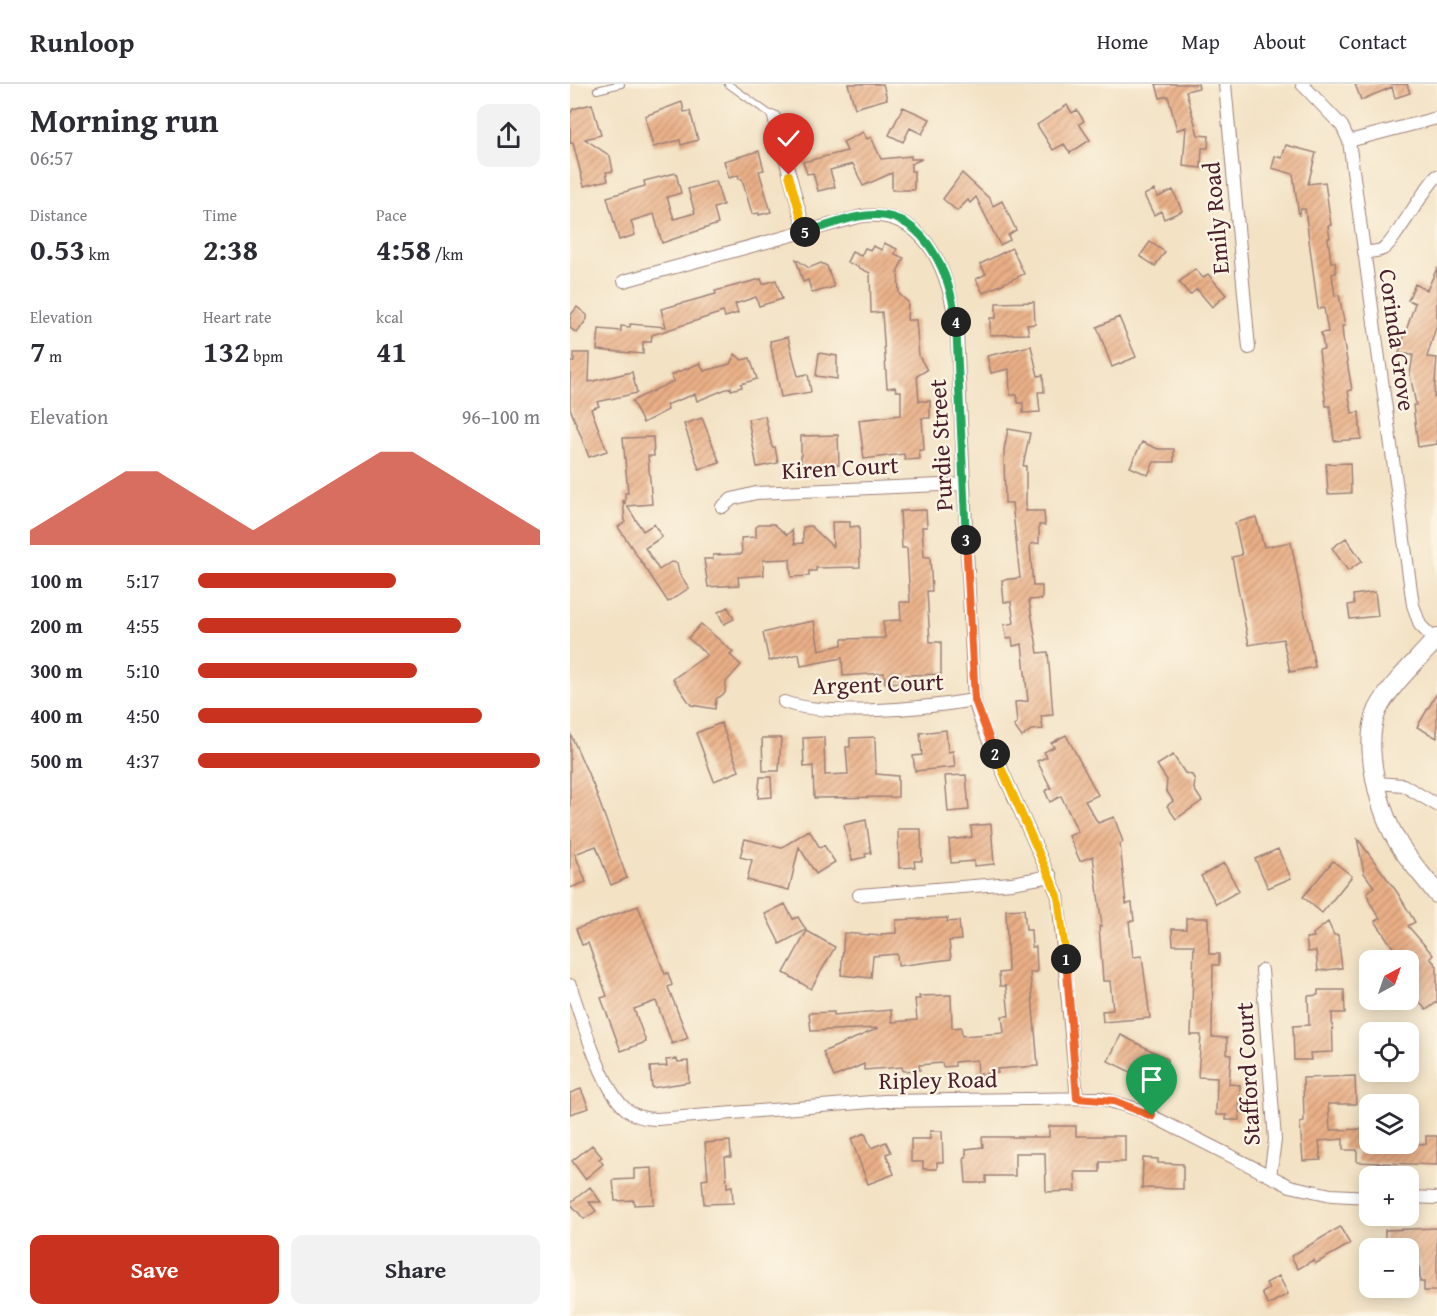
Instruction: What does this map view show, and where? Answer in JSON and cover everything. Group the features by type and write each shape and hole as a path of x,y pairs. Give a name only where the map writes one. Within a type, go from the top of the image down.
{"street":[{"name":"Emily Road","path":"1225,84 1249,348"},
{"path":"1302,84 1342,126 1349,141 1437,118"},
{"path":"774,117 805,232"},
{"name":"Corinda Grove","path":"1349,141 1413,605 1420,625 1436,639"},
{"name":"Corinda Grove","path":"1364,252 1382,250 1390,243 1419,197 1437,176"},
{"name":"Purdie Street","path":"624,281 862,216 877,214 905,224 918,233 937,258 946,275 955,310 975,700 982,725 1051,876 1062,913 1077,1098"},
{"name":"Kiren Court","path":"722,507 732,500 756,493 964,484"},
{"path":"1436,639 1386,697 1375,716 1372,751 1377,783 1391,830 1401,848 1437,894"},
{"name":"Argent Court","path":"784,702 819,710 945,705 975,700"},
{"path":"1377,783 1402,785 1437,805"},
{"path":"860,896 1012,883 1051,876"},
{"name":"Stafford Court","path":"1262,970 1275,1140 1270,1176"},
{"name":"Ripley Road","path":"570,985 610,1089 626,1110 648,1119 884,1101 1077,1098 1107,1100 1140,1110 1270,1176 1308,1191 1359,1196"},
{"path":"1419,1197 1437,1197"}],"lane":[{"path":"597,90 621,84"},
{"path":"728,84 774,117"}],"building":[{"path":"848,84 883,84 887,99 855,108"},
{"path":"1156,84 1198,84 1199,88 1186,91 1198,135 1209,136 1208,148 1202,148 1201,168 1183,166 1186,127 1177,130 1168,96 1160,98"},
{"path":"1355,84 1407,84 1410,93 1395,98 1392,87 1361,100"},
{"path":"682,102 684,112 690,111 698,140 681,145 680,140 653,147 645,116"},
{"path":"592,104 601,135 585,139 610,156 613,171 606,172 608,180 584,186 573,143 570,143 570,114 573,109"},
{"path":"1067,105 1072,113 1077,110 1084,121 1079,124 1090,140 1070,153 1064,144 1053,150 1037,125"},
{"path":"903,107 930,119 922,134 910,128 903,142 889,135"},
{"path":"863,132 867,139 871,137 881,159 911,156 911,159 922,159 911,164 911,171 914,171 914,190 892,190 892,173 863,186 853,164 830,170 835,187 818,191 813,173 807,174 803,162 847,151 843,142"},
{"path":"1286,145 1316,153 1308,184 1325,182 1331,225 1328,226 1330,238 1328,238 1331,262 1335,262 1336,273 1332,274 1335,296 1339,295 1345,326 1342,326 1343,338 1352,390 1348,391 1352,413 1359,412 1361,439 1334,441 1330,406 1326,406 1319,350 1324,349 1321,333 1328,332 1324,308 1318,309 1305,209 1301,209 1299,216 1293,174 1272,168 1275,156 1282,158"},
{"path":"759,151 764,170 759,171 771,212 759,215 759,213 752,214 742,179 739,179 738,175 729,178 724,161"},
{"path":"676,173 681,193 667,197 674,219 695,213 688,189 716,181 723,205 714,208 718,224 662,243 654,214 631,221 635,235 619,240 607,197 645,186 644,181"},
{"path":"962,173 990,199 993,206 1002,201 1016,230 1008,235 1010,240 1000,245 976,197 970,203 968,200 957,211 943,199"},
{"path":"1154,190 1158,197 1173,190 1182,211 1164,219 1161,211 1154,215 1144,195"},
{"path":"1150,242 1165,252 1155,266 1140,256"},
{"path":"884,243 897,249 895,254 904,258 898,270 899,294 908,302 907,320 916,320 919,356 927,370 917,376 919,401 930,401 930,418 922,418 924,450 919,450 920,459 905,460 904,454 864,459 859,420 901,415 901,391 896,391 895,387 887,388 882,312 871,313 870,273 847,262 852,252 861,256 865,248 871,250 873,246 882,250"},
{"path":"1012,248 1024,274 983,293 976,279 986,274 980,264"},
{"path":"796,259 809,268 821,263 827,266 834,287 812,293 808,280 803,282"},
{"path":"1437,268 1437,324 1427,357 1437,358 1434,397 1437,396 1437,444 1418,447 1413,405 1416,405 1410,374 1413,355 1399,353 1415,303 1408,300 1415,284 1427,290"},
{"path":"1195,269 1203,278 1208,274 1226,295 1212,307 1197,289 1190,295 1179,282"},
{"path":"761,279 763,284 776,280 782,299 759,306 756,297 735,304 738,313 725,317 723,312 652,335 651,342 643,342 643,354 597,350 599,329 621,331 621,326 630,327 630,324 666,327 661,309"},
{"path":"1034,302 1035,324 1027,325 1029,334 990,335 990,318 996,318 996,303"},
{"path":"577,307 587,315 587,319 577,333 570,328 570,316"},
{"path":"1119,317 1136,357 1112,367 1097,327"},
{"path":"788,337 798,376 808,374 811,392 781,397 770,341"},
{"path":"1031,346 1038,376 1043,375 1044,392 1038,392 1040,412 1023,413 1023,403 1018,403 1017,395 1010,395 1009,369 991,373 987,356"},
{"path":"574,353 590,353 589,382 632,372 637,393 597,402 599,406 591,409 607,451 589,457 570,408 570,362 574,362"},
{"path":"819,353 837,356 837,379 816,376"},
{"path":"735,354 742,360 750,358 757,379 741,384 742,387 731,390 731,387 697,401 695,394 666,405 668,410 643,423 632,401 674,381 671,375 700,363 704,371 730,364"},
{"path":"765,416 778,463 757,467 748,419"},
{"path":"702,418 720,463 699,469 684,424"},
{"path":"1008,429 1030,433 1023,466 1026,466 1026,511 1044,511 1045,525 1039,525 1039,543 1031,544 1030,547 1033,586 1042,586 1042,599 1029,600 1038,653 1048,652 1053,715 1041,716 1043,729 1031,730 1022,737 1014,726 1017,723 1015,702 1028,701 1022,644 1013,646 1012,638 1007,639 1004,625 1014,623 1011,602 1004,602 1002,580 1020,578 1012,503 1005,503 1004,450"},
{"path":"838,435 839,465 801,465 801,436"},
{"path":"653,437 654,456 648,456 652,504 627,506 643,531 654,524 662,537 645,548 659,570 671,562 677,563 679,573 689,588 668,602 618,527 625,522 623,500 625,504 625,493 628,493 623,438"},
{"path":"1142,442 1158,449 1174,449 1174,462 1154,462 1148,475 1130,467"},
{"path":"1350,463 1351,493 1328,494 1326,464"},
{"path":"926,510 927,527 922,527 924,557 930,557 932,591 927,591 930,642 941,642 941,674 906,675 906,682 885,683 884,673 843,676 842,658 801,666 799,654 769,661 763,633 793,625 814,621 819,650 842,645 842,639 885,638 883,621 901,620 900,602 910,602 907,548 902,548 900,511"},
{"path":"1256,517 1264,547 1291,542 1315,667 1290,672 1283,639 1249,645 1232,557 1242,555 1235,523"},
{"path":"832,522 850,522 850,527 859,526 860,567 816,568 816,571 809,571 809,576 791,577 790,559 763,560 764,575 738,577 739,585 708,587 704,559 713,559 713,555 742,554 741,538 756,537 756,527 760,524 774,524 787,535 792,530 795,544 803,543 803,527 811,526 833,547"},
{"path":"1346,538 1362,561 1348,571 1332,548"},
{"path":"1375,592 1378,616 1350,619 1348,605 1354,604 1353,595"},
{"path":"728,607 734,619 724,624 718,612"},
{"path":"701,624 733,652 730,655 741,665 726,682 725,693 716,699 715,709 691,705 673,679 707,655 688,638"},
{"path":"1437,693 1437,738 1417,727"},
{"path":"721,723 739,771 714,781 696,733"},
{"path":"946,730 948,752 953,751 955,767 915,771 913,756 922,755 920,733"},
{"path":"570,733 594,787 627,878 611,885 596,846 575,854 586,882 570,888"},
{"path":"1066,735 1098,795 1085,801 1098,823 1114,817 1123,842 1120,844 1126,904 1132,903 1134,921 1129,921 1133,957 1142,956 1150,1018 1103,1022 1102,1011 1113,1010 1110,981 1103,981 1099,926 1102,926 1093,856 1080,861 1069,836 1078,832 1061,796 1050,802 1045,791 1051,788 1037,761 1047,757 1044,752 1054,747 1051,743"},
{"path":"824,737 825,775 848,774 846,747 850,747 850,738 875,737 876,774 898,776 898,797 814,798 813,766 804,767 803,738"},
{"path":"762,738 781,738 779,771 763,771"},
{"path":"1173,755 1185,773 1192,775 1195,780 1194,789 1202,801 1176,819 1167,806 1173,801 1166,790 1167,780 1157,765"},
{"path":"966,775 969,810 948,812 945,776"},
{"path":"760,777 771,777 772,797 758,798"},
{"path":"866,820 871,853 865,854 866,857 852,860 844,825"},
{"path":"991,824 994,864 974,866 974,861 951,863 949,840 972,837 971,826"},
{"path":"898,829 921,829 922,861 914,861 915,867 899,868"},
{"path":"809,830 820,848 824,845 835,862 816,874 799,847 789,890 747,880 752,860 740,857 745,839 781,848"},
{"path":"1357,838 1397,892 1415,922 1408,926 1433,955 1430,958 1437,966 1437,1002 1426,1010 1419,1001 1419,950 1395,950 1375,921 1380,918 1370,903 1367,893 1374,887 1364,873"},
{"path":"1278,849 1291,878 1268,888 1255,859"},
{"path":"1333,861 1352,876 1322,913 1303,897"},
{"path":"1224,863 1239,891 1216,904 1201,876"},
{"path":"785,904 793,919 798,917 806,930 780,944 765,914"},
{"path":"638,906 665,974 668,973 672,985 668,987 688,1038 672,1044 656,1001 634,1009 646,1042 621,1051 601,998 607,996 588,943 582,945 576,929"},
{"path":"1024,909 1026,930 1031,930 1032,947 1036,947 1037,972 1030,972 1038,1066 997,1069 998,1073 978,1074 977,1060 955,1062 955,1066 943,1067 942,1063 919,1065 920,1070 903,1071 902,1067 864,1070 864,1064 834,1077 823,1052 879,1028 811,1031 809,1013 834,1012 834,1015 891,1010 892,1022 917,1020 915,999 920,999 919,996 951,995 952,1028 961,1027 962,1036 1004,1033 1002,1016 1009,1016 1006,986 1000,986 999,973 1008,972 1006,910"},
{"path":"948,918 947,922 959,921 961,940 949,941 951,959 898,966 897,954 873,956 871,978 841,975 844,933 881,936 881,934 896,933 896,920"},
{"path":"1186,918 1208,918 1209,954 1219,954 1219,965 1213,965 1212,1037 1227,1038 1227,1054 1231,1055 1229,1084 1240,1085 1239,1120 1226,1120 1226,1115 1216,1115 1217,1078 1198,1077 1201,1035 1191,1035 1194,945 1173,945 1172,929 1186,929"},
{"path":"1328,922 1334,935 1338,935 1342,968 1318,971 1316,951 1308,952 1306,938 1314,937 1313,934"},
{"path":"807,931 835,947 811,989 784,973"},
{"path":"1318,990 1344,990 1345,1013 1332,1013 1333,1052 1310,1053 1311,1060 1294,1060 1293,1026 1309,1025 1308,996 1318,995"},
{"path":"1121,1035 1168,1059 1155,1084 1108,1061"},
{"path":"677,1059 678,1062 688,1061 689,1082 652,1088 650,1067 667,1066 666,1060"},
{"path":"1355,1076 1356,1104 1328,1104 1330,1130 1359,1129 1359,1154 1419,1154 1419,1144 1426,1144 1426,1136 1437,1136 1437,1165 1357,1162 1357,1150 1343,1150 1343,1139 1319,1141 1321,1160 1303,1161 1300,1123 1304,1122 1303,1078"},
{"path":"581,1089 589,1108 570,1114 570,1093"},
{"path":"1049,1126 1076,1126 1076,1136 1125,1136 1125,1162 1100,1162 1100,1172 1075,1172 1076,1191 1046,1192 1045,1153 1015,1153 1015,1176 986,1176 986,1183 966,1183 964,1157 966,1157 966,1149 983,1147 982,1137 1049,1137"},
{"path":"930,1131 942,1131 943,1162 937,1162 937,1169 923,1169 923,1162 911,1162 911,1139 930,1139"},
{"path":"865,1133 871,1148 886,1142 891,1152 886,1154 894,1174 868,1184 851,1139"},
{"path":"730,1141 731,1157 725,1157 727,1187 732,1186 733,1203 704,1204 702,1180 708,1179 705,1143"},
{"path":"592,1145 602,1157 599,1159 603,1164 585,1179 572,1161"},
{"path":"1143,1158 1158,1159 1158,1163 1183,1164 1183,1189 1142,1188"},
{"path":"652,1168 654,1204 634,1205 634,1200 615,1201 613,1180 634,1179 634,1169"},
{"path":"590,1187 601,1202 589,1202 596,1211 584,1219 570,1203"},
{"path":"1340,1227 1350,1244 1315,1264 1313,1260 1298,1269 1291,1256"},
{"path":"1437,1228 1437,1291 1424,1291 1424,1282 1420,1282 1419,1238 1385,1238 1385,1230"},
{"path":"1279,1276 1288,1294 1268,1305 1262,1293 1269,1289 1266,1283"}],"route":[{"path":"789,175 805,232 862,216 877,214 892,218 918,233 928,244 946,275 955,310 957,335 973,680 978,713 1058,896 1062,913 1077,1098 1100,1098 1114,1101 1152,1116"}]}
